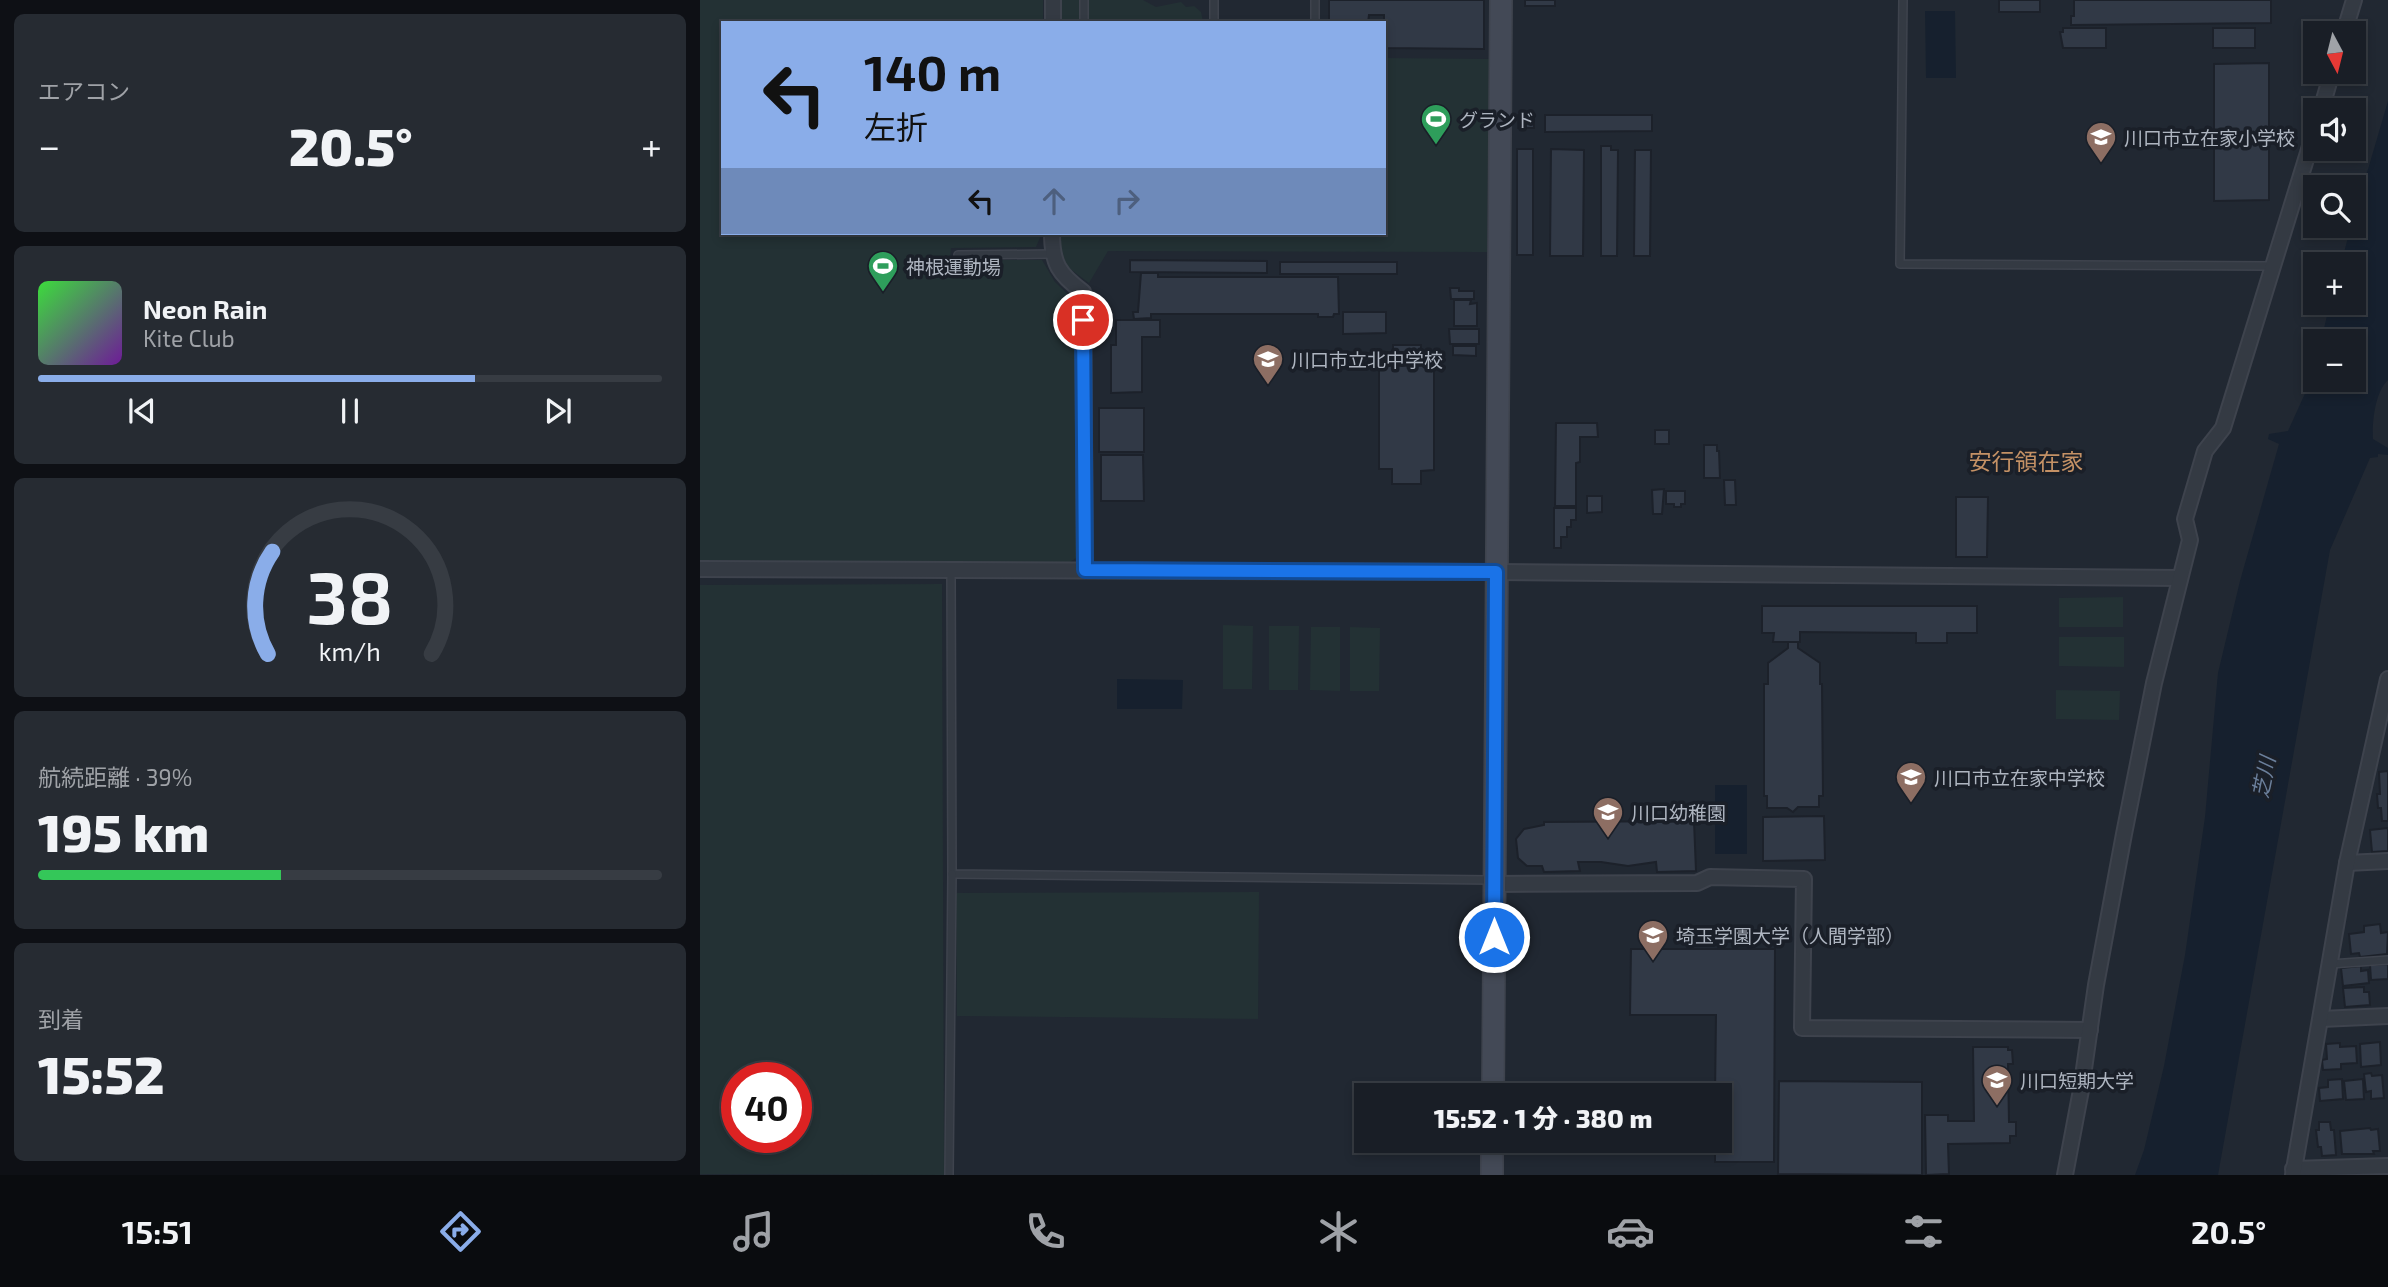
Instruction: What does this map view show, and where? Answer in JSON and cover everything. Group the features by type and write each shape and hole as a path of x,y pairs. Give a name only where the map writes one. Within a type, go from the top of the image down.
{"street":[{"path":"1053,0 1053,21"},
{"path":"1493,1083 1501,0"},
{"path":"2348,21 2354,0"},
{"path":"2065,1175 2096,985 2135,779 2154,683 2190,540 2185,519 2205,450 2223,428 2306,161"},
{"path":"1052,235 1052,254 1063,276 1083,292 1085,570"},
{"path":"700,569 2180,578"},
{"path":"2383,1169 2293,1172 2347,863 2385,703 2388,679"},
{"path":"2347,863 2388,861"},
{"path":"1494,882 1697,883 1710,877 1804,879 1802,1028 2090,1030"},
{"path":"2321,1019 2388,1016"},
{"path":"1492,1153 1492,1175"}],"lane":[{"path":"1084,0 1084,21"},
{"path":"1214,0 1214,21"},
{"path":"1315,0 1315,21"},
{"path":"1903,0 1900,264 2274,266"},
{"path":"958,255 1052,254"},
{"path":"949,1175 951,570"},
{"path":"952,874 1494,882"},
{"path":"2330,964 2388,960"}],"shaded area":[{"name":"神根運動場","path":"700,0 1043,0 1043,21 721,21 721,235 1041,235 1036,247 951,248 950,260 1042,260 1055,282 1078,304 1082,554 1067,564 700,560"},
{"path":"1058,0 1143,0 1156,7 1181,2 1186,7 1194,6 1201,12 1203,21 1058,21"},
{"name":"グランド","path":"1386,58 1489,59 1487,252 1108,251 1089,283 1061,262 1061,235 1386,235"},
{"path":"942,584 944,1175 700,1174 700,585"},
{"path":"2123,597 2123,627 2059,627 2059,598"},
{"path":"1223,625 1253,626 1252,689 1223,689"},
{"path":"1269,626 1299,626 1298,690 1269,690"},
{"path":"1311,627 1340,627 1340,691 1310,690"},
{"path":"1350,627 1380,628 1379,691 1350,691"},
{"path":"2059,637 2124,637 2124,667 2059,666"},
{"path":"2056,690 2120,691 2119,720 2056,719"},
{"path":"1259,892 1258,1019 957,1016 956,893"}],"water":[{"path":"1925,11 1955,11 1956,78 1926,78"},
{"name":"芝川","path":"2388,101 2388,380 2377,399 2373,439 2388,448 2388,455 2378,454 2378,457 2370,458 2330,550 2218,1175 2135,1175 2144,1150 2164,1066 2185,955 2205,817 2218,673 2240,581 2279,444 2268,439 2269,434 2288,431 2306,392 2366,392 2366,329 2324,329 2327,315 2366,315 2366,252 2344,252 2348,238 2366,238 2366,176"},
{"path":"1117,679 1183,680 1182,709 1117,709"},
{"path":"1715,785 1747,785 1747,854 1715,854"}],"building":[{"path":"1329,0 1484,0 1484,49 1386,48 1384,15 1369,15 1368,21 1329,21"},
{"path":"1525,0 1555,0 1555,6 1525,6"},
{"path":"1999,0 2040,0 2040,12 1999,12"},
{"path":"2074,0 2271,0 2271,23 2071,25"},
{"path":"2063,28 2106,28 2106,48 2063,48 2060,32 2063,32"},
{"path":"2213,28 2255,28 2255,48 2213,48"},
{"path":"2269,63 2269,200 2214,201 2214,64"},
{"path":"1518,115 1534,115 1534,128 1518,128"},
{"path":"1545,115 1652,115 1652,131 1545,132"},
{"path":"1601,146 1611,146 1611,150 1618,150 1617,256 1601,256"},
{"path":"1517,149 1533,149 1533,255 1517,255"},
{"path":"1551,149 1584,150 1583,256 1550,256"},
{"path":"1635,150 1651,150 1650,256 1634,256"},
{"path":"1130,260 1267,261 1267,273 1130,272"},
{"path":"1280,262 1397,262 1397,274 1280,274"},
{"path":"1141,273 1158,273 1158,277 1338,277 1339,314 1334,314 1333,317 1318,317 1318,314 1151,314 1151,318 1134,319 1133,312 1138,312"},
{"path":"1450,288 1474,291 1474,299 1451,299"},
{"path":"1454,300 1471,300 1470,304 1477,303 1477,326 1454,326"},
{"path":"1343,312 1386,312 1386,333 1343,334"},
{"path":"1116,320 1160,320 1160,337 1142,337 1142,392 1111,393 1111,345 1116,345"},
{"path":"1449,329 1479,329 1479,344 1450,344"},
{"path":"1393,345 1421,345 1421,358 1434,357 1434,470 1421,471 1421,484 1392,484 1392,469 1379,469 1379,358 1393,358"},
{"path":"1453,346 1476,346 1476,356 1453,355"},
{"path":"1099,408 1144,408 1144,452 1099,452"},
{"path":"1556,423 1597,423 1598,437 1580,437 1580,462 1576,463 1576,506 1555,506"},
{"path":"1655,430 1669,430 1669,444 1655,444"},
{"path":"1704,445 1717,445 1720,478 1704,478"},
{"path":"1101,455 1143,455 1144,501 1101,501"},
{"path":"1724,480 1735,480 1736,505 1725,505"},
{"path":"1664,489 1662,514 1653,514 1652,490"},
{"path":"1666,491 1685,491 1685,504 1674,507 1674,504 1666,504"},
{"path":"1587,496 1602,496 1602,512 1587,513"},
{"path":"1956,497 1988,497 1987,557 1956,557"},
{"path":"1554,508 1576,508 1576,520 1571,520 1571,527 1567,527 1567,537 1561,537 1561,548 1554,548"},
{"path":"1762,606 1977,606 1977,633 1947,633 1947,643 1916,643 1916,633 1800,632 1800,642 1773,642 1774,633 1762,633"},
{"path":"1788,642 1798,642 1798,648 1820,663 1822,684 1823,796 1819,796 1819,807 1798,807 1793,812 1787,808 1767,808 1767,796 1764,796 1764,684 1768,684 1768,663 1788,648"},
{"path":"2388,771 2388,821 2382,821 2377,794 2380,794 2379,772"},
{"path":"1824,816 1825,860 1763,861 1763,817"},
{"path":"1694,821 1696,871 1657,872 1656,862 1628,866 1578,862 1580,871 1544,872 1542,866 1527,866 1518,858 1516,839 1524,829 1544,825 1544,822"},
{"path":"2388,828 2388,851 2372,852 2370,830"},
{"path":"2380,924 2381,933 2388,932 2387,954 2360,957 2359,953 2351,954 2349,934 2364,932 2364,926"},
{"path":"1631,949 1775,949 1774,1162 1715,1162 1715,1153 1732,1153 1732,1083 1715,1083 1716,1015 1630,1015"},
{"path":"2388,964 2388,979 2371,980 2370,965"},
{"path":"2361,966 2361,971 2368,970 2369,983 2343,986 2341,968"},
{"path":"2364,987 2364,992 2369,992 2370,1005 2345,1007 2343,988"},
{"path":"2380,1042 2381,1065 2361,1067 2360,1044"},
{"path":"2340,1043 2340,1047 2356,1046 2357,1063 2341,1064 2341,1069 2323,1070 2322,1060 2327,1059 2326,1044"},
{"path":"1973,1047 2008,1047 2008,1050 2012,1050 2013,1064 2008,1064 2009,1122 2016,1122 2016,1136 2010,1136 2010,1143 1948,1144 1949,1174 1926,1175 1925,1115 1948,1115 1948,1121 1974,1121"},
{"path":"2371,1073 2372,1076 2382,1075 2384,1098 2371,1099 2371,1091 2366,1092 2364,1074"},
{"path":"2342,1079 2343,1099 2320,1101 2319,1088 2328,1087 2328,1080"},
{"path":"2363,1079 2364,1099 2346,1100 2344,1081"},
{"path":"1779,1081 1922,1082 1922,1175 1778,1174"},
{"path":"2319,1122 2330,1122 2331,1130 2334,1130 2336,1155 2322,1156 2316,1130 2319,1130"},
{"path":"2378,1129 2380,1151 2373,1151 2374,1154 2342,1154 2340,1131"}],"place":[{"name":"グランド","path":"1436,146"},
{"name":"川口市立在家小学校","path":"2101,164"},
{"name":"神根運動場","path":"883,293"},
{"name":"川口市立北中学校","path":"1268,386"},
{"name":"川口市立在家中学校","path":"1911,804"},
{"name":"川口幼稚園","path":"1608,839"},
{"name":"埼玉学園大学（人間学部）","path":"1653,962"},
{"name":"川口短期大学","path":"1997,1107"}],"district":[{"name":"安行領在家","path":"2026,461"}],"route":[{"path":"1083,320 1085,570 1496,572 1494,937"}]}
